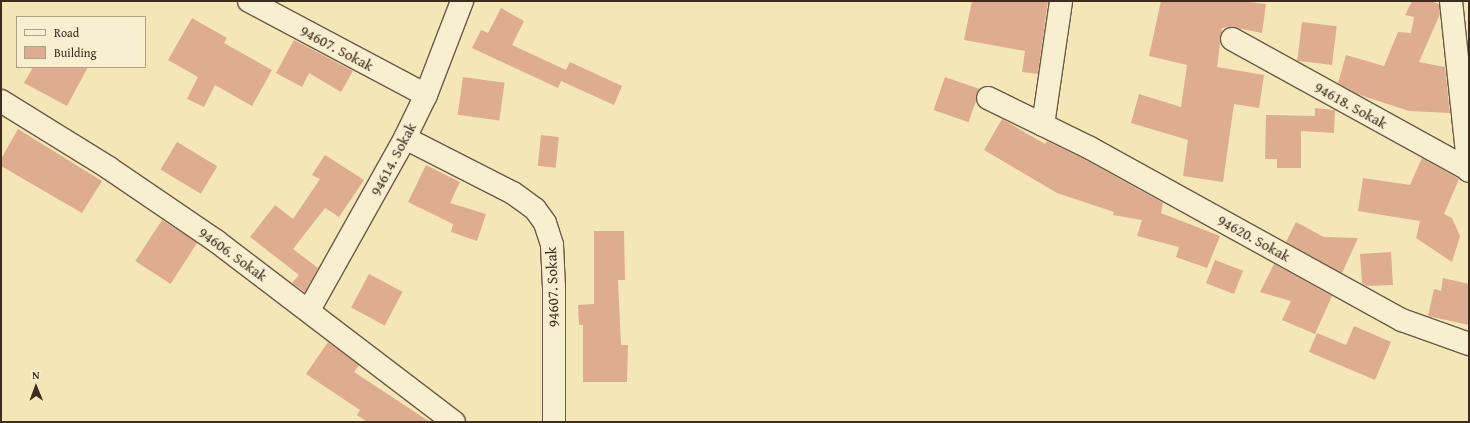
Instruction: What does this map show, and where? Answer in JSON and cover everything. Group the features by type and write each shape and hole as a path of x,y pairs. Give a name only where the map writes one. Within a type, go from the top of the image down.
{"street":[{"name":"94607. Sokak","path":"249,1 426,95"},
{"name":"94614. Sokak","path":"309,310 405,138 426,95 462,1"},
{"path":"1042,124 1061,1"},
{"name":"94618. Sokak","path":"1451,1 1469,170"},
{"name":"94618. Sokak","path":"1232,39 1469,170"},
{"name":"94620. Sokak","path":"988,98 1090,148 1402,320 1469,344"},
{"name":"94606. Sokak","path":"1,101 169,208 309,310 454,422"},
{"name":"94607. Sokak","path":"405,138 513,193 535,209 545,223 552,245 554,287 554,422"}],"building":[{"path":"972,1 1048,1 1038,74 1022,72 1025,51 964,40"},
{"path":"1161,1 1239,1 1266,4 1262,33 1232,27 1222,28 1217,67 1264,75 1259,108 1234,104 1223,182 1183,176 1188,140 1131,123 1139,94 1181,107 1187,65 1149,56"},
{"path":"1412,1 1431,1 1439,4 1440,14 1419,62 1445,67 1450,113 1409,111 1357,94 1338,83 1346,55 1384,66 1398,32 1411,33 1414,17 1405,15"},
{"path":"501,8 524,21 512,45 566,70 570,62 622,86 614,105 561,81 558,88 472,48 481,30 488,33"},
{"path":"192,18 227,38 224,43 272,70 252,106 215,85 204,107 187,99 198,77 168,60"},
{"path":"1302,22 1337,26 1332,65 1297,61"},
{"path":"294,40 353,71 341,92 309,73 302,87 276,73"},
{"path":"32,68 87,68 67,106 24,83"},
{"path":"463,77 505,83 499,120 458,115"},
{"path":"945,77 980,89 969,122 934,110"},
{"path":"1315,108 1335,110 1334,133 1301,131 1301,168 1277,168 1277,159 1265,159 1266,115 1315,116"},
{"path":"1002,119 1045,144 1047,141 1084,159 1163,203 1161,213 1220,236 1207,268 1176,257 1179,247 1137,236 1142,220 1113,215 1114,212 1057,193 984,150"},
{"path":"18,129 102,181 82,213 1,166 1,159"},
{"path":"541,135 559,137 556,168 538,166"},
{"path":"177,142 217,166 201,194 161,169"},
{"path":"325,155 364,180 339,217 325,208 293,249 318,268 305,292 292,283 299,275 250,237 275,205 293,219 320,179 312,175"},
{"path":"1422,158 1459,179 1444,214 1452,218 1460,236 1452,262 1416,238 1420,221 1358,211 1363,178 1410,185"},
{"path":"426,165 460,182 450,203 486,214 477,241 451,232 453,224 408,202"},
{"path":"162,220 197,243 171,284 135,261"},
{"path":"1296,222 1324,237 1358,238 1342,273 1286,242"},
{"path":"594,231 624,231 625,280 618,280 621,345 628,345 627,382 583,382 583,325 579,325 578,305 594,304"},
{"path":"1391,252 1393,285 1367,286 1362,283 1360,254"},
{"path":"1215,260 1243,271 1234,294 1206,283"},
{"path":"1274,264 1332,296 1315,334 1282,320 1291,301 1260,292"},
{"path":"369,274 403,292 385,325 351,308"},
{"path":"1443,278 1469,284 1469,325 1428,316 1434,289 1441,291"},
{"path":"1354,326 1391,342 1375,380 1309,352 1317,333 1346,345"},
{"path":"328,342 359,365 354,372 430,422 367,422 357,415 360,410 306,374"}]}
